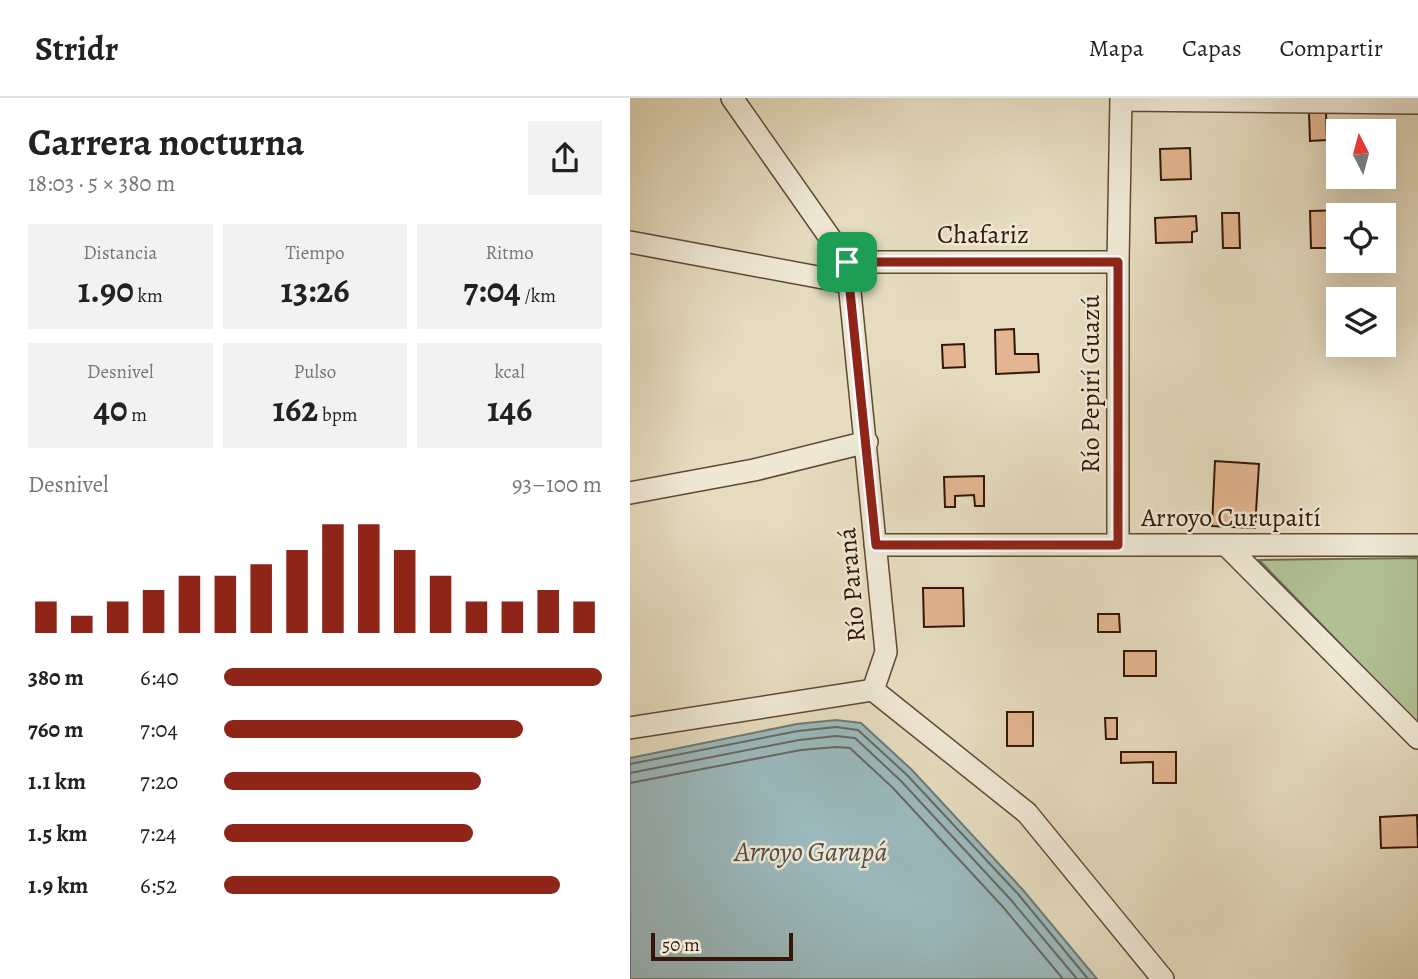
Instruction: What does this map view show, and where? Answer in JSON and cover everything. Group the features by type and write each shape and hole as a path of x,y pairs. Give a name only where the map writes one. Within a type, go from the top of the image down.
{"street":[{"name":"Río Paraná","path":"732,98 848,272 886,652 873,691"},
{"path":"1121,99 1418,103"},
{"name":"Río Pepirí Guazú","path":"1118,545 1121,99"},
{"name":"Chafariz","path":"630,243 848,272 1118,262"},
{"path":"630,493 754,470 867,442"},
{"name":"Arroyo Curupaití","path":"876,545 1418,545"},
{"path":"1226,545 1418,738"},
{"path":"630,728 873,691 1027,813 1163,979"}],"green space":[{"path":"1418,558 1418,724 1259,560"}],"water":[{"name":"Arroyo Garupá","path":"836,720 861,723 912,770 1023,890 1097,979 630,979 630,758 797,724"}],"building":[{"path":"1309,112 1326,112 1326,140 1310,141"},
{"path":"1190,148 1191,179 1161,180 1160,149"},
{"path":"1310,211 1326,211 1326,248 1311,248"},
{"path":"1222,213 1239,213 1240,248 1223,248"},
{"path":"1196,216 1197,231 1192,232 1192,242 1156,243 1155,218"},
{"path":"1014,329 1015,354 1038,354 1039,372 996,374 995,330"},
{"path":"964,344 965,367 943,368 942,345"},
{"path":"1215,461 1259,464 1255,528 1212,526"},
{"path":"984,476 984,506 975,506 974,495 955,496 955,507 945,507 944,477"},
{"path":"923,588 963,588 964,626 924,627"},
{"path":"1098,614 1119,614 1120,632 1098,632"},
{"path":"1124,651 1156,651 1156,676 1124,676"},
{"path":"1007,712 1033,712 1033,746 1007,746"},
{"path":"1105,718 1117,718 1117,739 1106,739"},
{"path":"1121,752 1176,752 1176,783 1153,783 1153,762 1121,763"},
{"path":"1417,815 1418,847 1381,848 1380,817"}],"route":[{"path":"847,262 1118,262 1118,545 876,545 847,262"}]}
